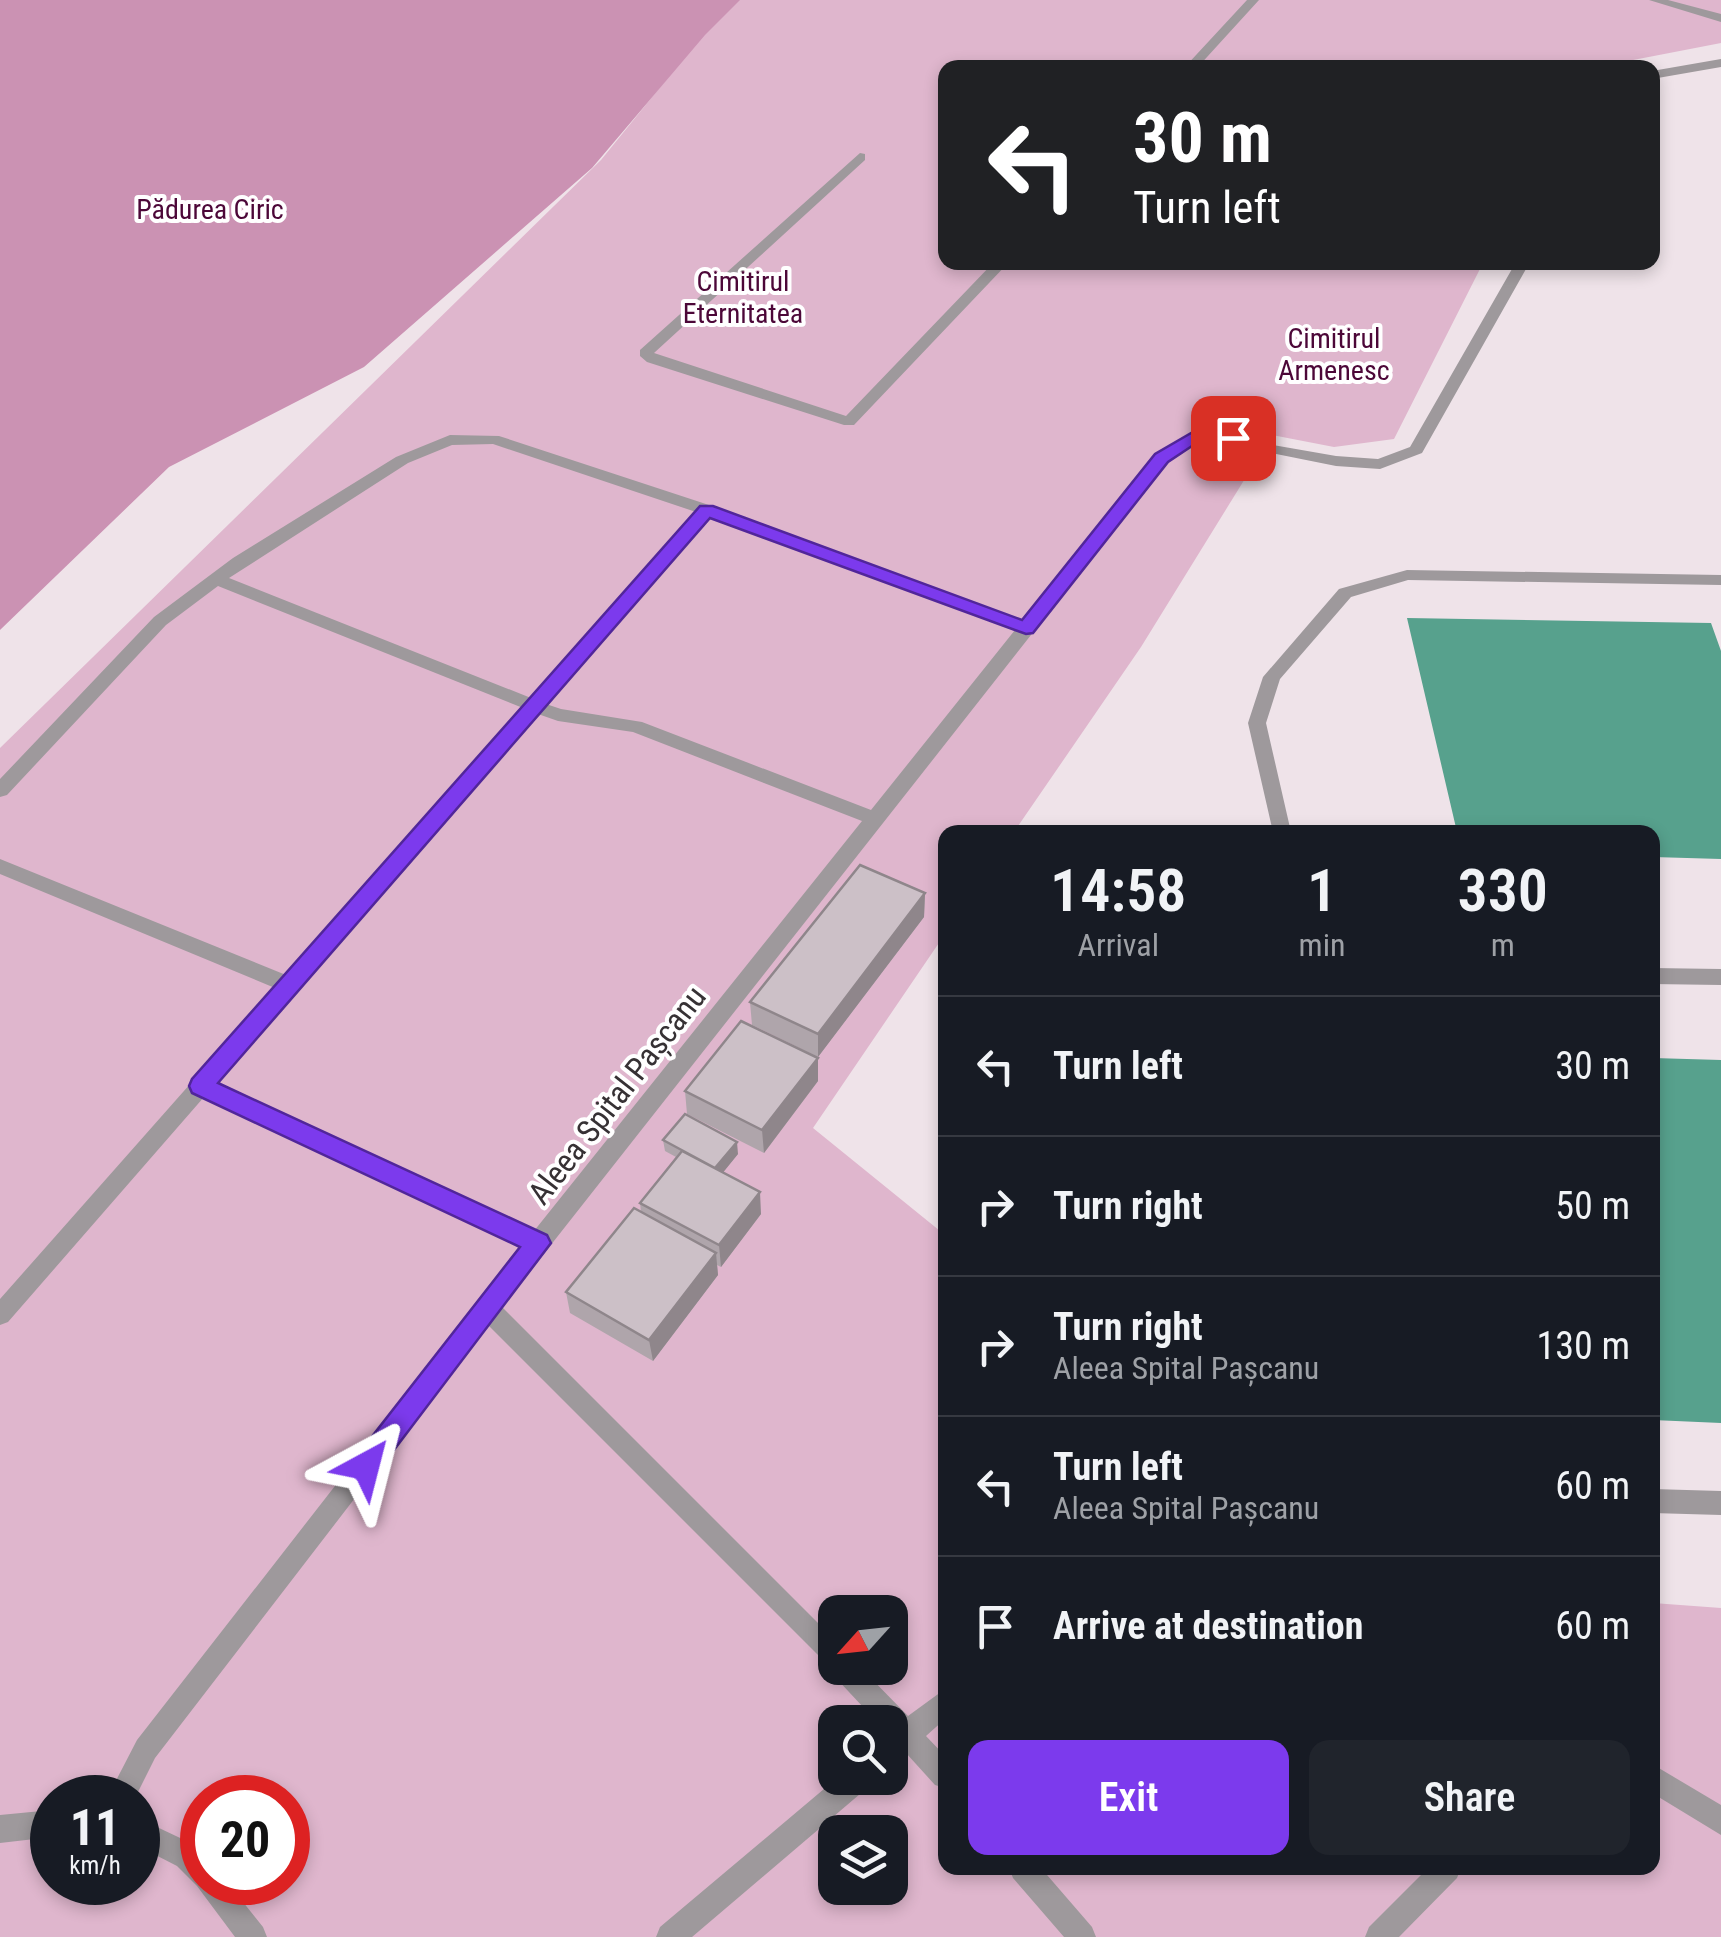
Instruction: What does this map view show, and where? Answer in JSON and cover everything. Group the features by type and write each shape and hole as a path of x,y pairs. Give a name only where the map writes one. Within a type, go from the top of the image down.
{"lane":[{"path":"1197,60 1253,0"},
{"path":"1655,0 1721,18"},
{"path":"1660,73 1721,62"},
{"path":"860,156 645,352 652,359 849,422 994,270"},
{"name":"Aleea Spital Pașcanu","path":"132,1775 146,1749 538,1243 872,818 1162,458 1198,434 1336,461 1380,464 1416,450 1518,270"},
{"path":"0,790 160,621 217,579 402,460 450,440 494,439 706,510 1026,628"},
{"path":"0,1315 706,510"},
{"path":"1280,825 1257,723 1272,677 1345,592 1407,575 1721,580"},
{"path":"217,579 558,715 636,726 872,818"},
{"path":"0,866 289,984"},
{"path":"1660,976 1721,977"},
{"path":"201,1086 538,1243"},
{"path":"488,1309 818,1641"},
{"path":"1660,1501 1721,1503"},
{"path":"857,1685 872,1705"},
{"path":"908,1734 938,1708"},
{"path":"908,1747 938,1770"},
{"path":"1660,1782 1721,1821"},
{"path":"670,1937 837,1795"},
{"path":"0,1829 30,1826"},
{"path":"1029,1875 1082,1937"},
{"path":"1380,1937 1440,1875"},
{"path":"227,1905 252,1937"}],"green space":[{"name":"Pădurea Ciric","path":"0,0 740,0 705,35 592,168 364,367 169,467 0,630"},
{"path":"737,0 1721,0 1721,43 1633,60 938,60 938,270 1479,270 1394,439 1334,447 1272,435 1141,647 1019,825 938,825 938,944 813,1128 938,1229 938,1875 1660,1875 1660,1604 1721,1608 1721,1937 0,1937 0,748 601,160 709,27"}],"shaded area":[{"path":"1407,618 1711,623 1721,651 1721,859 1660,857 1660,825 1455,825"},
{"path":"1660,1058 1721,1060 1721,1423 1660,1420"}],"building":[{"path":"860,865 925,893 818,1034 750,1002"},
{"path":"741,1021 818,1058 762,1130 685,1091"},
{"path":"685,1114 737,1142 715,1168 663,1140"},
{"path":"682,1151 760,1192 719,1245 640,1203"},
{"path":"634,1208 716,1253 649,1340 566,1292"}],"route":[{"path":"366,1466 538,1243 201,1086 706,510 1026,628 1162,458 1198,434 1233,438"}],"park label":[{"name":"Cimitirul Eternitatea","path":"743,297"},
{"name":"Cimitirul Armenesc","path":"1334,354"}]}
